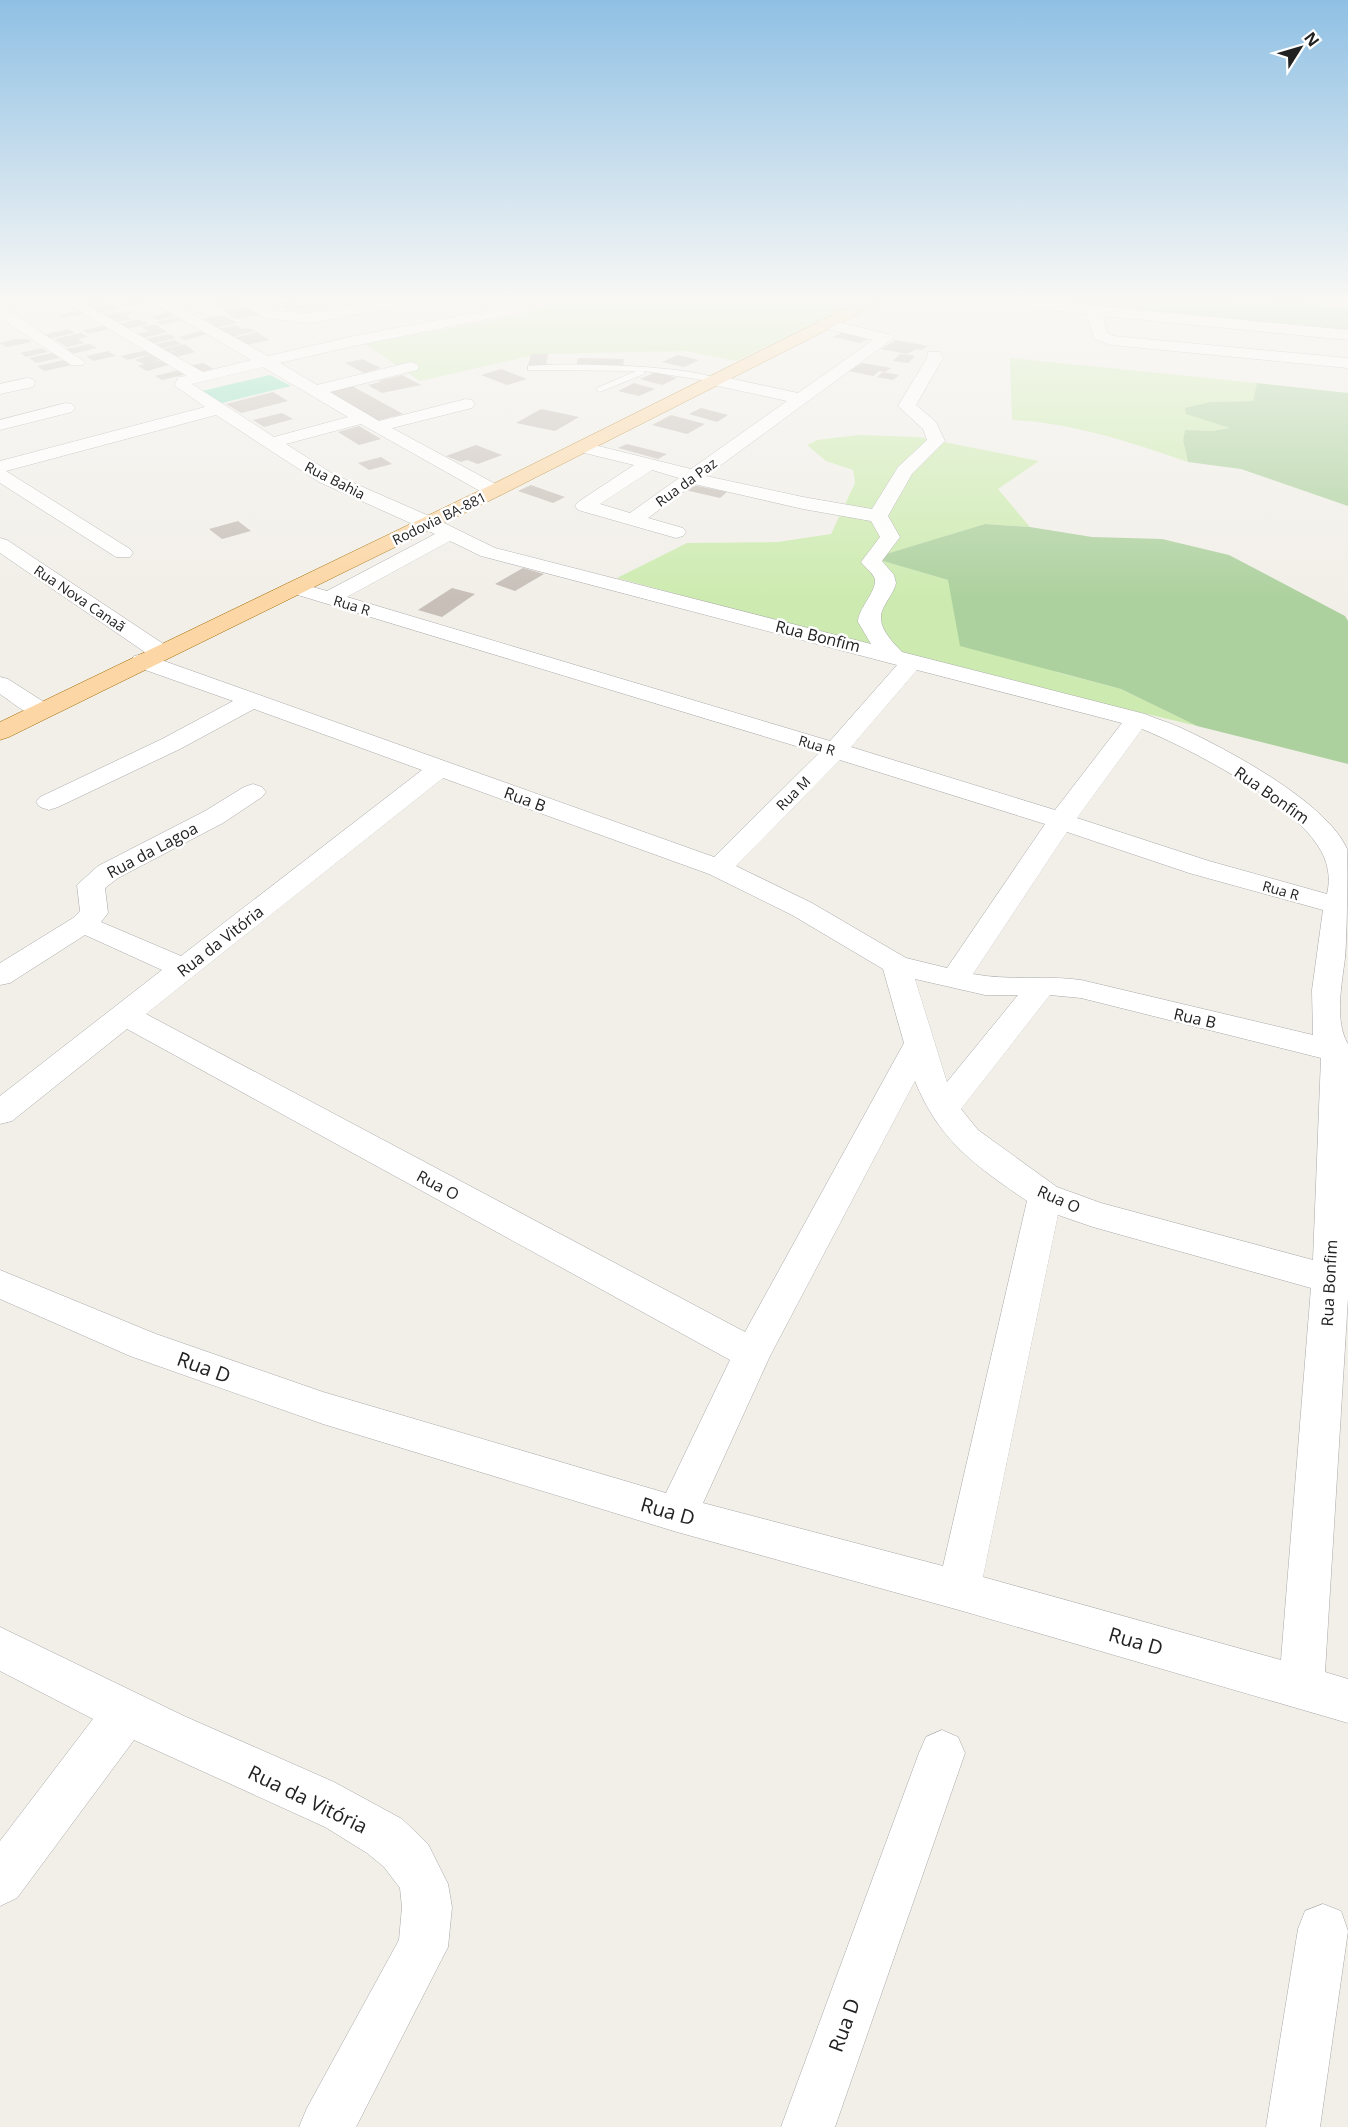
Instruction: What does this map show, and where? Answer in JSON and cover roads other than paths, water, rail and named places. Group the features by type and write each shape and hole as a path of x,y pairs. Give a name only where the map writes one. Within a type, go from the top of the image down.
{"main road":[{"name":"Rodovia BA-881","path":"0,732 151,656 295,588 439,528 494,491 677,399"}],"street":[{"name":"Rua Bahia","path":"203,399 326,478 439,528"},
{"path":"328,399 494,491"},
{"name":"Rua da Paz","path":"632,520 801,399"},
{"path":"878,516 905,471 936,441 936,435 931,428 907,406 911,399"},
{"path":"270,443 466,404"},
{"path":"0,425 66,408"},
{"path":"0,467 217,409"},
{"path":"582,447 683,472 691,478 803,503 878,516"},
{"path":"650,463 592,499 586,507 676,532"},
{"path":"0,475 123,553"},
{"path":"878,516 890,537 872,562 884,575 885,584 868,617 873,631 903,659"},
{"path":"329,598 439,528"},
{"name":"Rua Bonfim","path":"439,528 488,552 1137,719 1175,733 1277,795 1312,822 1330,844 1341,870 1343,882 1328,987 1326,1023 1329,1039 1342,1052 1339,1282 1301,1688"},
{"name":"Rua Nova Canaã","path":"0,544 151,656"},
{"name":"Rua R","path":"295,588 980,794 1198,867 1338,906"},
{"name":"Rua B","path":"151,656 253,700 719,868 802,909 896,964 954,980 995,987 1042,986 1093,991 1148,1007 1342,1052"},
{"name":"Rua M","path":"719,868 835,751 903,659"},
{"path":"0,684 42,711"},
{"path":"49,802 171,744 253,700"},
{"path":"954,980 1060,822 1137,719"},
{"name":"Rua da Vitória","path":"0,1113 440,768"},
{"name":"Rua da Lagoa","path":"83,924 94,913 91,885 108,872 214,817 253,792"},
{"path":"0,976 83,924 184,969"},
{"name":"Rua O","path":"896,964 936,1096 952,1122 980,1150 1045,1196 1133,1226 1339,1282"},
{"path":"943,1109 1042,986"},
{"name":"Rua O","path":"125,1015 752,1354"},
{"path":"677,1514 752,1354 919,1044"},
{"path":"959,1590 1045,1196"},
{"name":"Rua D","path":"0,1284 143,1345 323,1408 677,1514 959,1590 1348,1701"},
{"name":"Rua da Vitória","path":"0,1648 125,1713 348,1814 400,1850 419,1876 426,1892 429,1917 423,1947 326,2127"},
{"path":"0,1881 125,1713"},
{"name":"Rua D","path":"808,2127 942,1753"},
{"path":"1293,2127 1323,1929"}]}
